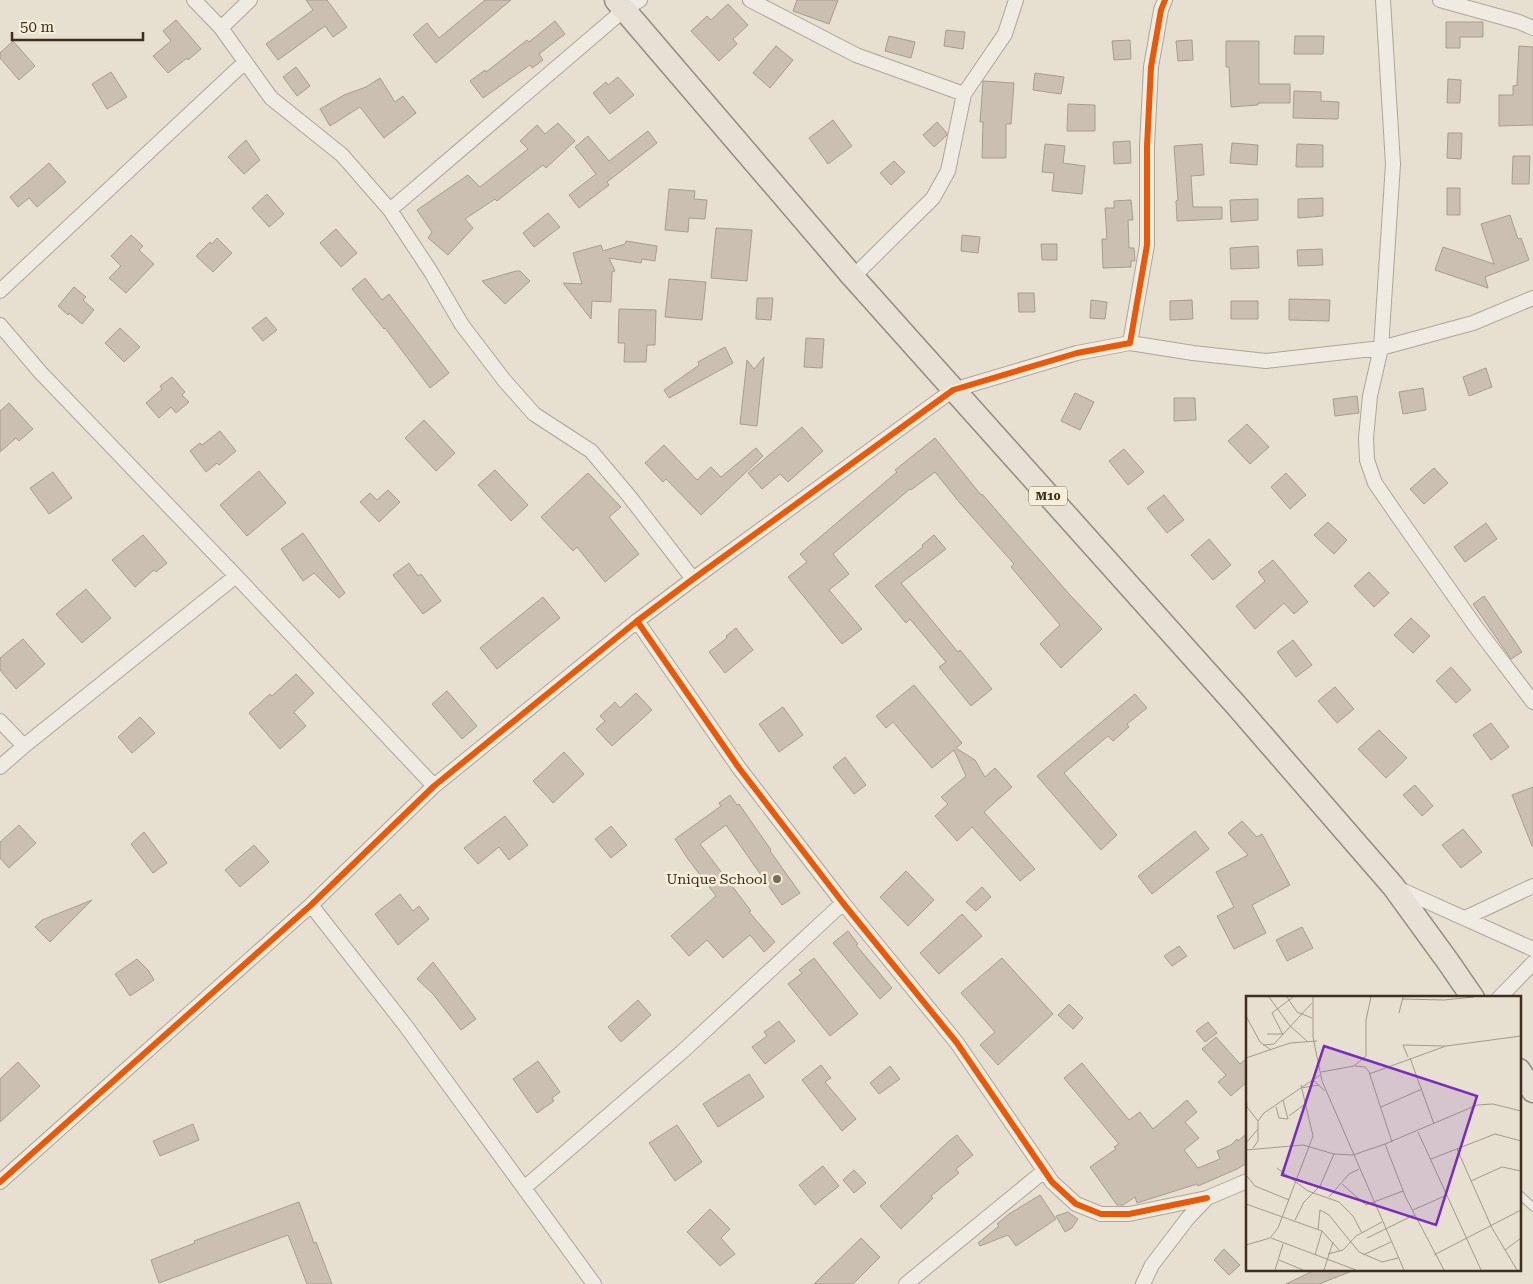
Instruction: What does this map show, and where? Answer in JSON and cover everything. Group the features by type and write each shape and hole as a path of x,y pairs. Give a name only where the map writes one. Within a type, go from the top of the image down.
{"main road":[{"name":"M10","path":"627,3 854,277 1229,698 1392,886 1450,963 1471,996"},
{"path":"1520,1072 1533,1091"}],"street":[{"path":"194,0 221,28 244,63 271,98 342,155 390,210 431,272 462,325 504,380 534,414 591,451 629,496 693,579"},
{"path":"221,28 250,0"},
{"path":"750,0 856,55 964,94"},
{"path":"854,277 933,198 948,171 964,94 1005,34 1016,0"},
{"path":"1130,343 1147,245 1147,146 1151,67 1161,10 1165,0"},
{"path":"1383,0 1393,164 1381,348 1370,396 1366,438 1367,460 1376,483 1476,627 1533,702"},
{"path":"1440,0 1519,22 1533,28"},
{"path":"390,210 627,3"},
{"path":"0,291 244,63"},
{"path":"0,1182 311,905 434,786 637,621 954,390 1077,353 1130,343 1193,353 1266,361 1381,348 1473,323 1533,298"},
{"path":"0,325 41,373 434,786"},
{"path":"0,767 236,576"},
{"path":"637,621 740,768 843,903 957,1043 1052,1182 1076,1204 1101,1214 1129,1214 1207,1198 1246,1181"},
{"path":"0,722 24,746"},
{"path":"1392,886 1533,949"},
{"path":"1465,918 1533,886"},
{"path":"524,1188 682,1051 843,903"},
{"path":"311,905 406,1025 594,1284"},
{"path":"1501,996 1533,963"},
{"path":"906,1284 1044,1171"},
{"path":"1143,1284 1152,1265 1188,1218 1207,1198"}],"lane":[{"path":"1520,1195 1533,1207"}],"building":[{"path":"306,0 327,0 347,27 333,37 325,26 278,60 266,44 313,10"},
{"path":"485,0 511,0 436,63 413,35 427,23 439,38"},
{"path":"797,0 838,0 829,24 793,11"},
{"path":"728,4 748,25 733,39 737,44 719,61 691,31 707,16 711,20"},
{"path":"176,20 201,49 168,73 153,56 171,41 163,31"},
{"path":"555,21 565,34 539,54 543,60 532,68 530,65 483,98 470,81 485,70 486,72 527,40 529,42"},
{"path":"1446,22 1483,22 1483,37 1460,37 1460,48 1446,48"},
{"path":"946,30 965,32 963,49 944,46"},
{"path":"889,36 915,42 911,58 885,51"},
{"path":"1295,36 1324,36 1323,54 1294,54"},
{"path":"1130,40 1131,59 1114,60 1112,41"},
{"path":"1192,40 1193,60 1178,61 1176,41"},
{"path":"13,41 35,66 19,80 0,58 0,53"},
{"path":"1226,41 1259,41 1259,84 1290,84 1290,103 1258,103 1258,105 1231,107 1229,67 1226,67"},
{"path":"776,46 793,60 770,88 753,73"},
{"path":"1519,46 1533,47 1533,125 1499,126 1499,95 1513,95 1513,86 1517,85"},
{"path":"296,67 310,86 297,96 283,77"},
{"path":"111,72 127,97 107,109 92,84"},
{"path":"1035,73 1064,77 1061,94 1033,90"},
{"path":"618,77 634,95 610,114 593,93 606,82 608,85"},
{"path":"380,78 395,102 403,96 416,113 384,138 360,107 330,126 320,109 344,95 366,87"},
{"path":"1448,79 1461,80 1460,103 1447,103"},
{"path":"983,81 1014,83 1011,124 1006,124 1006,158 982,158 983,122 980,122"},
{"path":"1294,91 1321,92 1321,101 1339,102 1338,119 1293,118"},
{"path":"1068,104 1095,105 1095,131 1067,131"},
{"path":"833,120 852,146 828,164 809,138"},
{"path":"937,122 947,135 934,147 923,135"},
{"path":"558,123 575,141 546,168 543,165 497,201 495,199 465,219 473,228 448,255 428,238 432,232 417,210 468,175 480,187 528,149 520,141 537,125 545,134"},
{"path":"648,131 657,143 607,182 609,185 579,208 569,195 596,174 575,147 588,136 609,161"},
{"path":"1448,133 1462,133 1461,159 1447,158"},
{"path":"246,140 260,160 244,174 228,157"},
{"path":"1130,141 1131,163 1114,164 1113,142"},
{"path":"1232,143 1258,145 1257,165 1230,163"},
{"path":"1045,144 1065,146 1063,163 1085,166 1082,194 1052,191 1054,173 1042,172"},
{"path":"1202,144 1204,175 1191,176 1193,207 1222,207 1222,219 1177,221 1176,201 1178,200 1174,146"},
{"path":"1297,144 1323,145 1323,167 1296,167"},
{"path":"1513,156 1530,156 1529,184 1512,184"},
{"path":"894,161 905,172 891,185 880,173"},
{"path":"49,163 66,182 37,207 29,198 18,207 10,197"},
{"path":"1447,188 1460,188 1460,215 1447,215"},
{"path":"669,189 695,191 694,199 707,200 705,219 689,218 688,232 665,230"},
{"path":"267,194 284,214 269,227 252,208"},
{"path":"1323,198 1323,216 1298,218 1298,199"},
{"path":"1258,199 1258,220 1231,222 1230,200"},
{"path":"1131,200 1133,220 1128,220 1129,248 1134,248 1135,261 1131,261 1131,267 1103,268 1102,239 1107,239 1105,208 1114,208 1114,201"},
{"path":"548,213 560,227 534,247 523,233"},
{"path":"1510,215 1518,239 1521,238 1529,260 1485,277 1488,288 1435,270 1443,247 1494,264 1481,224"},
{"path":"716,228 752,230 747,281 711,278"},
{"path":"336,229 357,253 341,267 320,243"},
{"path":"131,235 143,246 139,250 154,264 126,293 109,278 121,266 111,256"},
{"path":"962,235 980,237 978,253 961,251"},
{"path":"217,238 232,253 213,272 196,256 210,242 212,244"},
{"path":"626,241 657,246 655,261 642,259 641,263 609,258 615,271 612,272 611,302 592,301 591,319 563,283 582,284 573,253 601,245 603,251 625,244"},
{"path":"1041,244 1057,244 1057,260 1042,260"},
{"path":"1258,246 1259,268 1231,269 1230,248"},
{"path":"1322,249 1323,265 1298,266 1297,250"},
{"path":"520,271 530,281 505,304 482,281"},
{"path":"365,278 382,300 389,294 449,373 430,388 385,328 352,289"},
{"path":"669,279 706,282 702,320 665,317"},
{"path":"74,287 86,297 83,300 94,310 82,324 58,306"},
{"path":"1018,293 1034,293 1035,312 1019,312"},
{"path":"757,298 773,298 771,320 756,319"},
{"path":"1289,299 1330,300 1329,321 1289,320"},
{"path":"1091,300 1107,302 1105,319 1090,318"},
{"path":"1192,300 1193,319 1170,320 1170,301"},
{"path":"1231,301 1258,301 1258,319 1231,319"},
{"path":"619,309 656,310 655,345 647,345 646,362 624,362 625,343 618,343"},
{"path":"266,317 277,330 263,341 252,328"},
{"path":"120,328 140,347 124,362 105,343"},
{"path":"806,338 824,339 822,368 804,367"},
{"path":"725,347 733,363 669,398 664,390 699,365 698,362"},
{"path":"764,357 757,426 740,424 747,360 754,369"},
{"path":"1486,368 1492,387 1469,396 1463,377"},
{"path":"172,377 185,392 182,395 189,402 176,413 171,407 159,418 146,403 162,389 160,386"},
{"path":"1423,388 1426,410 1403,414 1399,392"},
{"path":"1075,393 1094,402 1080,430 1061,421"},
{"path":"1357,396 1359,413 1335,416 1333,399"},
{"path":"1174,398 1195,398 1196,420 1174,421"},
{"path":"9,403 33,429 19,441 16,438 0,452 0,411"},
{"path":"424,420 455,453 436,471 405,438"},
{"path":"1247,424 1269,447 1250,464 1228,441"},
{"path":"802,427 823,451 788,482 780,474 762,489 748,473"},
{"path":"220,431 236,451 219,465 217,463 206,472 190,451 200,443 202,445"},
{"path":"935,438 981,495 1102,629 1061,668 1040,644 1060,625 1011,567 1014,564 935,472 910,489 833,554 849,574 829,590 862,629 842,644 788,577 807,562 800,554 897,472 895,470"},
{"path":"664,445 697,480 711,467 721,477 756,448 763,456 701,515 666,479 663,482 645,463"},
{"path":"1124,449 1144,472 1128,485 1109,461"},
{"path":"1434,468 1448,483 1424,504 1410,489"},
{"path":"495,470 528,505 511,521 478,485"},
{"path":"259,471 286,503 247,536 220,505"},
{"path":"53,472 72,498 49,514 30,488"},
{"path":"588,473 621,507 609,517 639,554 605,582 577,547 573,551 541,517"},
{"path":"1286,473 1306,495 1290,509 1271,487"},
{"path":"388,490 400,502 379,522 360,502 370,493 377,500"},
{"path":"1164,495 1184,520 1167,533 1147,508"},
{"path":"1328,522 1347,540 1334,554 1314,535"},
{"path":"1486,523 1497,539 1465,562 1454,547"},
{"path":"303,533 345,593 339,598 314,573 303,581 281,549"},
{"path":"143,535 167,563 156,572 154,570 135,587 112,560"},
{"path":"934,535 946,549 901,583 958,652 960,650 992,689 971,706 939,667 946,662 910,619 906,623 875,586 923,547 922,545"},
{"path":"1209,539 1231,565 1213,580 1191,555"},
{"path":"1273,560 1308,602 1294,614 1284,603 1255,629 1236,606 1265,581 1258,572"},
{"path":"409,563 418,576 421,574 441,601 423,614 393,575"},
{"path":"1369,572 1389,593 1374,607 1354,586"},
{"path":"86,589 111,618 82,643 56,614"},
{"path":"1484,596 1522,652 1511,659 1473,604"},
{"path":"543,597 560,618 497,669 480,648"},
{"path":"1411,618 1430,636 1413,653 1394,635"},
{"path":"736,628 753,650 725,673 709,652"},
{"path":"23,639 45,664 16,689 0,670 0,658"},
{"path":"1293,640 1312,665 1296,677 1277,652"},
{"path":"1451,667 1471,690 1456,703 1436,681"},
{"path":"296,674 314,693 294,712 306,726 280,749 249,713 270,694 272,696"},
{"path":"914,685 962,743 956,748 975,760 985,777 995,768 1012,787 984,812 1035,869 1020,881 972,827 957,841 935,816 948,804 941,797 966,776 954,750 932,768 893,722 886,728 876,716"},
{"path":"1335,687 1354,709 1337,723 1318,701"},
{"path":"447,691 477,726 462,739 432,704"},
{"path":"636,693 652,710 612,746 596,729 605,721 600,716 615,702 620,708"},
{"path":"1135,694 1147,708 1127,724 1129,727 1113,741 1108,736 1064,773 1117,835 1101,850 1037,776"},
{"path":"783,707 803,735 779,752 759,724"},
{"path":"140,717 155,733 132,753 118,737"},
{"path":"1491,723 1509,747 1491,760 1473,735"},
{"path":"1379,730 1407,758 1386,778 1358,749"},
{"path":"564,752 584,774 553,803 533,781"},
{"path":"845,757 866,785 854,794 833,767"},
{"path":"1415,785 1433,806 1422,816 1403,795"},
{"path":"1533,787 1533,846 1532,846 1512,795"},
{"path":"730,795 737,805 739,804 800,893 782,905 726,825 700,844 751,911 749,912 775,942 764,952 750,935 723,958 707,940 689,956 671,936 716,896 675,839 721,806 719,803"},
{"path":"505,816 528,845 509,860 499,847 478,864 464,848"},
{"path":"1242,821 1257,837 1262,834 1290,885 1252,905 1266,933 1234,949 1217,916 1234,907 1216,872 1248,855 1228,833"},
{"path":"19,825 36,843 9,868 0,858 0,842"},
{"path":"611,826 627,845 611,858 595,839"},
{"path":"1463,829 1482,852 1461,868 1442,845"},
{"path":"1195,831 1209,849 1152,894 1138,876"},
{"path":"144,832 167,863 153,873 131,844"},
{"path":"254,845 269,862 240,887 225,870"},
{"path":"906,871 934,900 908,926 880,897"},
{"path":"982,887 991,897 976,911 966,902"},
{"path":"400,894 413,911 419,906 429,919 398,945 375,914"},
{"path":"92,900 50,942 35,927 42,920"},
{"path":"962,914 982,936 939,974 920,953"},
{"path":"1302,927 1313,948 1287,961 1276,940"},
{"path":"848,931 858,944 856,945 892,988 880,999 833,943"},
{"path":"1179,946 1187,956 1172,966 1164,956"},
{"path":"814,958 858,1014 830,1036 788,984 802,973 799,970"},
{"path":"1002,958 1053,1014 998,1065 980,1045 995,1032 961,993"},
{"path":"137,959 148,970 154,980 130,996 115,974"},
{"path":"433,962 476,1019 461,1030 433,994 417,979"},
{"path":"638,1000 651,1015 621,1042 608,1027"},
{"path":"1069,1004 1083,1018 1073,1029 1058,1015"},
{"path":"779,1021 795,1041 765,1064 752,1047 767,1036 764,1032"},
{"path":"1208,1022 1217,1033 1205,1042 1196,1031"},
{"path":"1216,1037 1240,1064 1246,1059 1246,1083 1231,1096 1218,1082 1226,1075 1202,1049"},
{"path":"538,1061 560,1092 552,1098 554,1101 537,1113 513,1079"},
{"path":"18,1062 40,1086 0,1122 0,1079"},
{"path":"1082,1063 1129,1120 1140,1112 1153,1129 1187,1100 1197,1112 1185,1122 1199,1138 1184,1150 1198,1168 1220,1159 1217,1151 1231,1145 1237,1139 1238,1141 1246,1134 1246,1164 1198,1186 1197,1184 1137,1203 1135,1197 1123,1205 1117,1205 1090,1167 1116,1149 1114,1147 1119,1144 1064,1078"},
{"path":"821,1065 831,1078 825,1082 856,1119 842,1131 802,1080"},
{"path":"890,1066 900,1079 879,1094 870,1083"},
{"path":"749,1074 764,1097 718,1127 703,1104"},
{"path":"193,1124 199,1140 160,1156 153,1141"},
{"path":"677,1125 702,1162 675,1181 649,1143"},
{"path":"957,1135 973,1155 956,1169 959,1173 931,1196 933,1198 901,1229 880,1206"},
{"path":"823,1166 839,1186 815,1205 799,1185"},
{"path":"854,1170 866,1183 854,1193 843,1180"},
{"path":"1040,1195 1056,1219 1016,1246 1008,1235 980,1246 978,1243 999,1226 997,1224 1009,1214"},
{"path":"299,1202 332,1284 307,1284 288,1235 159,1283 151,1260 195,1243 194,1241"},
{"path":"710,1209 730,1229 721,1238 735,1254 720,1266 687,1232"},
{"path":"1068,1212 1078,1219 1072,1228 1065,1232 1056,1216"},
{"path":"861,1238 880,1257 853,1284 814,1284"},
{"path":"1224,1249 1240,1265 1229,1275 1214,1260"},
{"path":"1311,1272 1349,1272 1319,1284 1286,1284"}],"cycle path":[{"path":"0,1182 311,905 434,786 637,621 693,579 953,390 1077,353 1130,343 1147,245 1147,146 1151,67 1161,10 1165,0"},
{"path":"637,621 739,768 843,903 957,1043 1052,1182 1076,1204 1101,1214 1129,1214 1207,1198"}],"place":[{"name":"Unique School","path":"777,879"}]}
